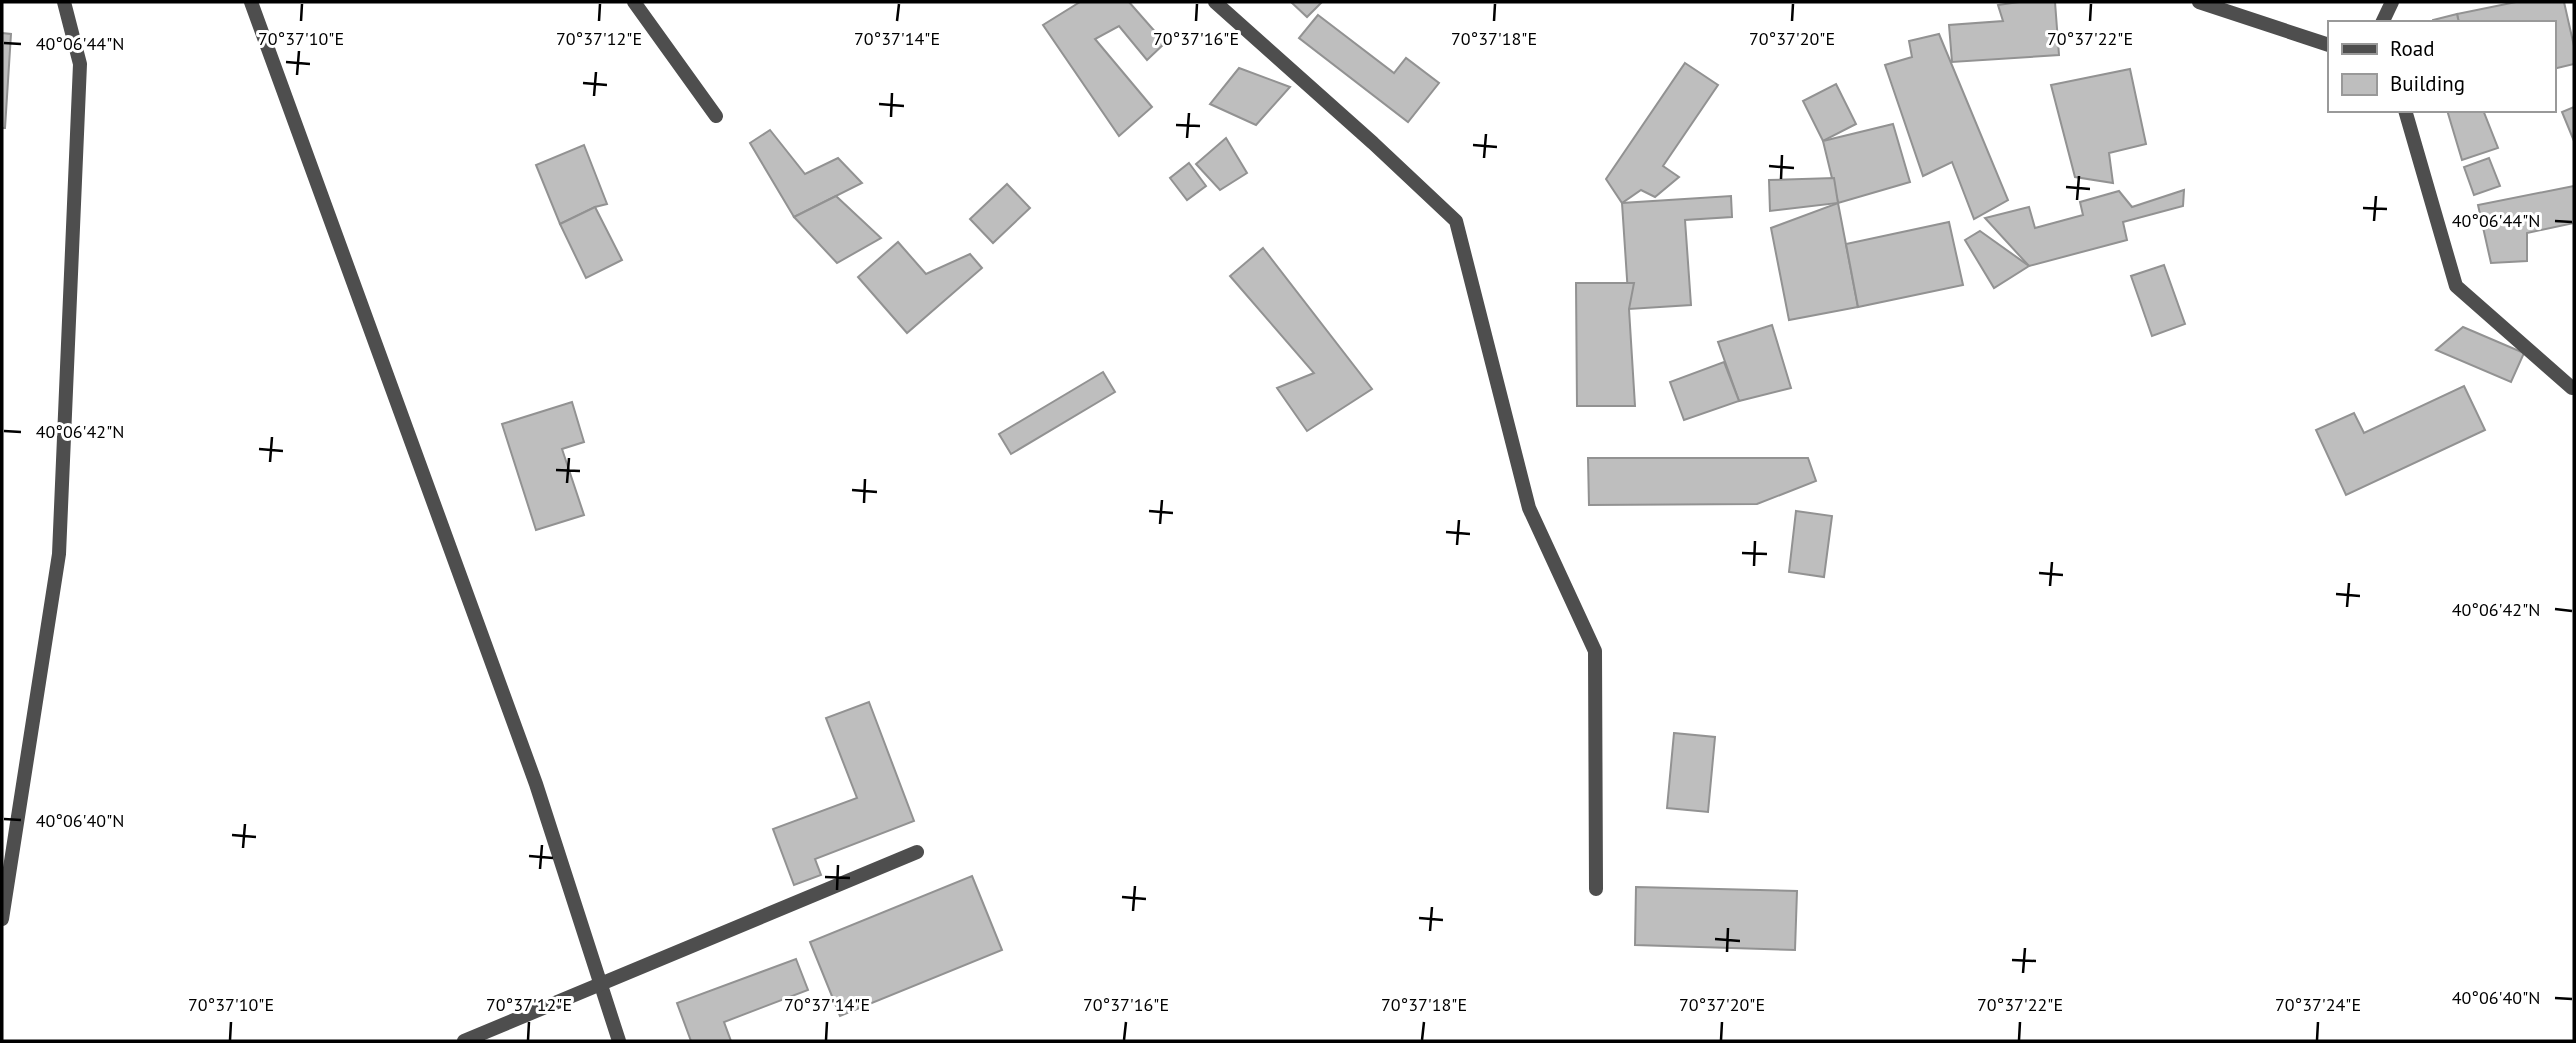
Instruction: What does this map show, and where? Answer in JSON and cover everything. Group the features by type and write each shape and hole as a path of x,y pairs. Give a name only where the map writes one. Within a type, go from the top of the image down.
{"street":[{"path":"2,919 59,554 80,64 64,2"},
{"path":"251,2 536,784 619,1041"},
{"path":"634,2 716,116"},
{"path":"1214,2 1456,220 1529,508 1595,651 1596,889"},
{"path":"2199,2 2328,45"},
{"path":"2383,21 2392,2"},
{"path":"2406,112 2456,286 2572,388"},
{"path":"464,1041 602,986 917,852"}],"building":[{"path":"1080,2 1129,2 1165,43 1147,60 1119,26 1095,39 1152,107 1119,136 1043,25"},
{"path":"1291,2 1322,2 1307,17"},
{"path":"2055,2 2059,55 1952,62 1949,25 2003,21 1998,5"},
{"path":"2516,2 2564,2 2574,46 2574,64 2555,69 2555,21 2459,21 2457,14"},
{"path":"2457,14 2459,21 2433,21"},
{"path":"1318,15 1394,73 1406,58 1439,83 1408,122 1299,38"},
{"path":"2,33 11,34 5,128 2,128"},
{"path":"1939,34 2008,200 1974,219 1952,162 1923,176 1885,65 1912,57 1909,41"},
{"path":"1685,63 1718,85 1663,166 1679,177 1655,197 1641,190 1622,203 1606,179"},
{"path":"1239,68 1290,87 1256,125 1210,104"},
{"path":"2130,69 2146,144 2109,153 2113,183 2075,177 2051,85"},
{"path":"1836,84 1856,124 1823,141 1803,101"},
{"path":"2574,107 2574,141 2562,112"},
{"path":"2448,112 2484,112 2498,148 2462,160"},
{"path":"1893,124 1910,182 1838,203 1823,141"},
{"path":"770,130 805,174 838,158 862,183 794,217 750,143"},
{"path":"1226,138 1247,173 1220,190 1196,164"},
{"path":"584,145 607,204 560,224 536,165"},
{"path":"2489,158 2500,186 2474,195 2464,167"},
{"path":"1189,163 1206,186 1187,200 1170,178"},
{"path":"1834,178 1838,203 1770,211 1769,180"},
{"path":"1007,184 1030,208 993,243 970,219"},
{"path":"2574,186 2574,223 2527,233 2527,261 2491,263 2478,205"},
{"path":"2184,190 2183,206 2123,222 2127,240 2029,266 1985,218 2029,207 2035,228 2083,215 2080,202 2119,191 2132,207"},
{"path":"836,196 881,238 837,263 794,217"},
{"path":"1731,196 1732,217 1685,220 1691,305 1629,309 1622,203"},
{"path":"1838,203 1858,307 1789,320 1771,228"},
{"path":"595,207 622,260 586,278 560,224"},
{"path":"1949,222 1963,285 1858,307 1846,244"},
{"path":"1980,231 2029,266 1994,288 1965,240"},
{"path":"898,242 926,274 970,254 982,268 907,333 858,277"},
{"path":"1263,248 1372,389 1307,431 1277,388 1314,373 1230,276"},
{"path":"2164,265 2185,324 2152,336 2131,276"},
{"path":"1576,283 1634,283 1629,309 1635,406 1577,406"},
{"path":"1772,325 1791,388 1739,401 1718,342"},
{"path":"2463,327 2524,353 2511,382 2436,350"},
{"path":"1724,362 1739,401 1684,420 1670,382"},
{"path":"1103,372 1115,392 1011,454 999,434"},
{"path":"2464,386 2485,430 2346,495 2316,430 2354,413 2364,433"},
{"path":"572,402 584,442 562,449 584,515 536,530 502,424"},
{"path":"1588,458 1808,458 1816,481 1757,504 1589,505"},
{"path":"1796,511 1832,516 1824,577 1789,572"},
{"path":"869,702 914,821 815,859 821,875 794,885 773,829 857,798 826,718"},
{"path":"1674,733 1715,737 1708,812 1667,808"},
{"path":"972,876 1002,950 840,1016 810,942"},
{"path":"1636,887 1797,891 1795,950 1635,945"},
{"path":"796,959 808,990 724,1022 731,1041 691,1041 677,1003"}]}
